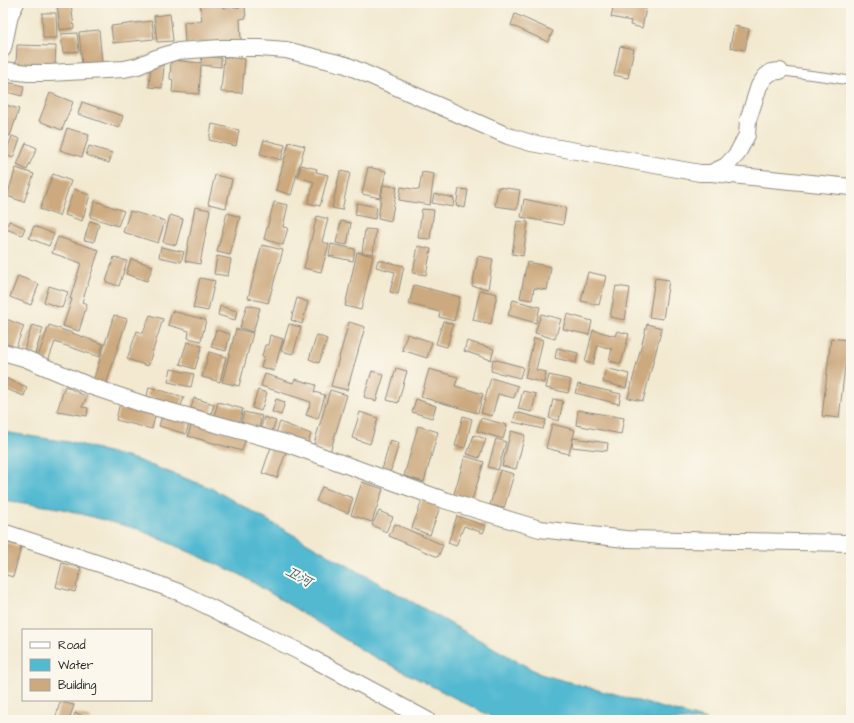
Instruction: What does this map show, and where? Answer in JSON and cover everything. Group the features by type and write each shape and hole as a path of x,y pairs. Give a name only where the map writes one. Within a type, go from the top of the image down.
{"street":[{"path":"3,49 10,15 16,3"},
{"path":"3,70 28,73 49,73 124,69 138,66 178,51 221,48 286,50 346,65 508,136 531,143 700,173 712,172 851,187"},
{"path":"712,172 726,166 737,154 747,135 748,120 759,86 765,77 771,72 780,71"},
{"path":"3,352 24,358 90,386 143,404 285,443 444,500 540,529 626,539 851,543"},
{"path":"3,532 136,576 181,593 302,653 427,720"}],"lane":[{"path":"780,71 851,81"}],"water":[{"name":"卫河","path":"3,432 75,443 137,460 211,488 540,674 707,720 498,720 367,653 241,575 138,529 59,508 3,500"}],"building":[{"path":"57,3 71,3 74,28 60,30"},
{"path":"200,3 223,3 223,8 245,7 246,18 240,19 241,41 185,44 184,22 202,21"},
{"path":"614,3 647,3 642,28 630,25 631,21 611,17"},
{"path":"42,13 56,13 57,38 43,38"},
{"path":"170,14 173,41 157,42 154,16"},
{"path":"515,14 553,31 548,42 511,25"},
{"path":"152,21 154,39 113,43 111,26"},
{"path":"734,26 749,29 745,50 730,47"},
{"path":"99,30 102,63 82,65 79,32"},
{"path":"77,33 79,51 63,53 61,34"},
{"path":"17,45 56,46 55,66 16,65"},
{"path":"620,46 634,49 628,78 614,75"},
{"path":"202,57 221,58 221,67 201,65 199,94 172,92 173,80 170,79 171,60 201,63"},
{"path":"224,57 245,59 242,93 221,92"},
{"path":"151,65 164,66 162,88 149,87"},
{"path":"3,81 24,86 22,96 3,91"},
{"path":"50,93 73,102 62,130 39,121"},
{"path":"82,102 123,116 119,128 78,114"},
{"path":"6,105 19,109 10,136 3,133 3,114"},
{"path":"212,124 239,130 236,146 209,140"},
{"path":"67,128 89,135 82,157 60,150"},
{"path":"12,136 20,139 13,158 5,155"},
{"path":"264,140 285,145 281,160 260,154"},
{"path":"289,142 305,146 291,195 276,190"},
{"path":"26,143 37,148 27,170 17,165"},
{"path":"89,146 112,153 109,163 86,155"},
{"path":"301,165 317,169 316,172 328,175 320,206 308,203 314,182 298,177"},
{"path":"368,167 386,171 380,198 362,194"},
{"path":"16,168 34,174 24,202 7,196"},
{"path":"340,171 350,173 342,210 332,208"},
{"path":"422,172 434,174 430,205 399,200 401,187 419,190"},
{"path":"53,174 71,181 59,216 40,209"},
{"path":"215,175 232,179 226,208 208,204"},
{"path":"383,185 397,187 391,221 378,218"},
{"path":"498,187 520,190 517,209 495,206"},
{"path":"74,189 90,195 82,221 65,215"},
{"path":"459,189 468,190 465,208 456,206"},
{"path":"434,194 454,198 453,207 432,203"},
{"path":"524,199 566,208 563,225 521,217"},
{"path":"95,201 124,211 118,226 90,217"},
{"path":"274,202 288,205 283,227 288,228 283,245 264,239"},
{"path":"357,203 377,207 375,219 355,215"},
{"path":"195,207 210,210 200,264 185,261"},
{"path":"422,209 434,210 430,239 418,238"},
{"path":"130,211 165,221 158,243 123,232"},
{"path":"227,213 240,217 230,255 217,252"},
{"path":"170,215 183,219 176,245 163,242"},
{"path":"317,216 328,219 322,242 329,244 321,272 304,268"},
{"path":"9,221 25,228 22,235 6,229"},
{"path":"90,221 99,224 94,242 84,240"},
{"path":"341,221 351,223 347,245 336,243"},
{"path":"517,221 528,222 523,256 512,254"},
{"path":"34,226 54,234 49,246 29,238"},
{"path":"365,229 376,230 373,254 362,253"},
{"path":"58,237 99,250 82,302 87,304 79,331 63,326 72,299 70,299 81,263 52,253"},
{"path":"331,244 355,249 353,261 329,256"},
{"path":"262,245 283,250 268,303 248,298"},
{"path":"418,246 431,249 426,275 413,273"},
{"path":"161,247 184,252 181,262 159,257"},
{"path":"357,252 373,256 361,310 345,306"},
{"path":"217,256 231,259 228,276 214,274"},
{"path":"478,256 493,259 488,289 472,286"},
{"path":"114,257 127,261 119,286 106,282"},
{"path":"131,259 153,266 147,281 126,274"},
{"path":"378,260 404,266 398,294 390,292 395,272 376,267"},
{"path":"527,262 551,267 547,290 534,288 532,300 520,298"},
{"path":"588,272 606,276 599,305 581,301"},
{"path":"18,276 39,284 31,305 10,297"},
{"path":"200,278 215,281 208,311 193,308"},
{"path":"655,278 669,280 663,319 649,317"},
{"path":"414,285 460,297 454,321 439,317 440,312 409,304"},
{"path":"49,286 68,292 62,308 44,302"},
{"path":"616,286 630,288 625,320 610,317"},
{"path":"480,290 497,294 491,324 473,320"},
{"path":"297,298 308,302 302,324 291,320"},
{"path":"513,300 540,307 536,323 508,315"},
{"path":"247,305 260,308 253,332 240,328"},
{"path":"220,306 237,311 235,320 218,315"},
{"path":"172,311 206,320 201,341 188,338 189,331 168,325"},
{"path":"541,314 561,319 555,339 535,333"},
{"path":"567,314 592,321 589,335 563,329"},
{"path":"114,315 127,319 106,385 93,381"},
{"path":"150,315 163,319 148,366 127,359 137,331 143,333"},
{"path":"3,318 24,326 15,350 3,345"},
{"path":"443,321 453,324 447,347 436,344"},
{"path":"349,322 365,327 347,390 331,386"},
{"path":"289,324 301,327 293,354 281,351"},
{"path":"647,324 662,328 643,401 628,398"},
{"path":"32,325 43,328 35,354 24,350"},
{"path":"49,325 103,344 99,357 55,342 48,361 38,357"},
{"path":"236,329 253,333 239,386 222,382"},
{"path":"216,330 230,334 226,351 211,347"},
{"path":"593,330 615,336 617,331 629,334 621,364 609,361 612,349 598,345 593,364 585,362"},
{"path":"407,334 432,342 427,358 402,350"},
{"path":"270,335 283,339 274,371 261,367 265,345 268,345"},
{"path":"317,335 327,339 319,363 309,359"},
{"path":"534,338 543,340 536,370 546,372 544,383 525,378"},
{"path":"831,338 848,340 839,418 822,416"},
{"path":"467,341 494,349 491,360 464,351"},
{"path":"187,342 202,346 195,369 180,364"},
{"path":"557,348 578,353 576,363 555,358"},
{"path":"209,352 226,357 220,382 202,377"},
{"path":"493,359 523,367 520,378 491,371"},
{"path":"396,368 407,371 398,403 387,400"},
{"path":"606,368 629,374 626,388 603,382"},
{"path":"171,369 194,374 191,387 168,382"},
{"path":"429,369 458,377 455,386 483,394 478,413 421,397"},
{"path":"372,371 384,375 376,401 364,397"},
{"path":"265,374 293,383 295,379 316,385 314,392 325,395 318,419 306,415 311,402 261,386"},
{"path":"549,375 571,380 568,393 546,388"},
{"path":"5,378 27,387 24,396 3,388"},
{"path":"491,378 518,386 514,398 498,394 492,416 481,413"},
{"path":"578,384 621,394 619,404 575,393"},
{"path":"65,386 87,397 82,407 88,408 87,416 57,411"},
{"path":"149,387 184,397 181,406 147,396"},
{"path":"258,390 267,393 261,411 252,408"},
{"path":"330,390 347,395 330,452 313,447"},
{"path":"523,391 536,394 532,412 518,409"},
{"path":"194,398 214,404 211,414 191,408"},
{"path":"276,399 285,402 281,415 272,412"},
{"path":"416,399 436,406 432,418 412,412"},
{"path":"553,399 563,401 559,421 549,418"},
{"path":"120,402 156,412 152,429 116,420"},
{"path":"218,402 243,409 239,424 214,417"},
{"path":"578,410 624,418 621,434 576,425"},
{"path":"244,412 262,416 259,428 241,423"},
{"path":"360,412 378,418 370,444 352,438"},
{"path":"516,412 546,420 543,429 513,422"},
{"path":"162,416 189,423 186,434 159,426"},
{"path":"463,416 472,419 465,448 455,446"},
{"path":"264,417 276,421 272,431 261,427"},
{"path":"481,418 507,425 503,439 477,431"},
{"path":"192,422 246,437 242,451 188,436"},
{"path":"280,422 311,434 307,445 276,433"},
{"path":"552,424 575,430 569,454 546,448"},
{"path":"418,426 438,432 424,482 404,476"},
{"path":"511,431 525,435 516,469 502,466"},
{"path":"474,435 486,439 479,458 467,454"},
{"path":"573,438 608,443 607,451 572,447"},
{"path":"496,439 506,442 498,470 488,467"},
{"path":"390,440 399,443 390,473 382,470"},
{"path":"271,447 286,452 277,478 262,473"},
{"path":"465,456 484,462 472,500 454,494"},
{"path":"500,470 514,474 504,508 490,505"},
{"path":"362,482 383,489 372,522 351,515"},
{"path":"322,487 353,498 348,513 316,501"},
{"path":"422,500 440,507 430,535 412,528"},
{"path":"379,511 393,517 386,532 372,525"},
{"path":"457,516 486,526 483,533 464,526 456,546 448,543"},
{"path":"395,524 443,545 438,557 389,536"},
{"path":"5,542 21,547 13,577 3,574 3,552"},
{"path":"62,563 81,568 75,592 56,587"},
{"path":"60,702 74,705 69,720 55,720"},
{"path":"75,713 91,718 90,720 73,720"}]}
